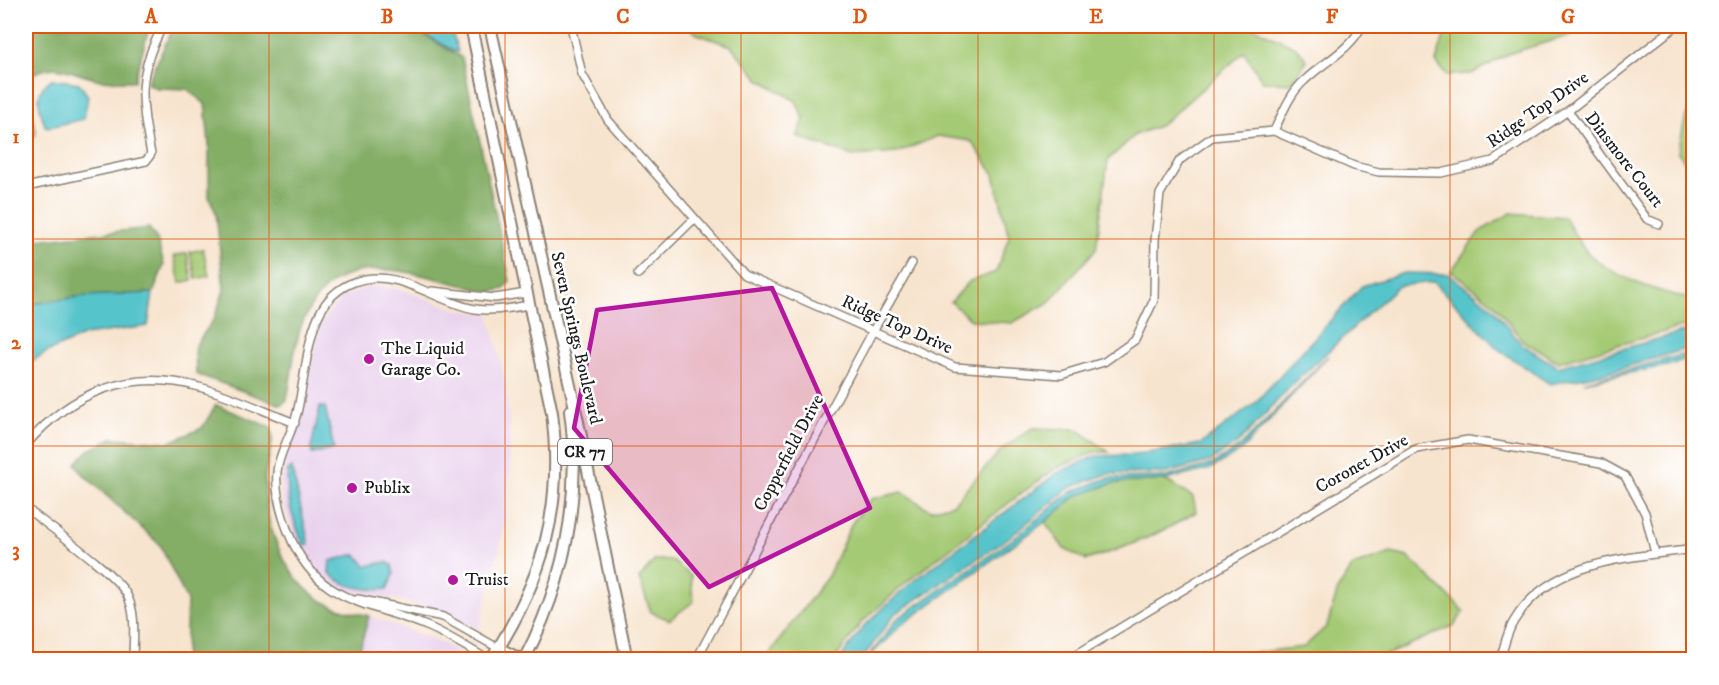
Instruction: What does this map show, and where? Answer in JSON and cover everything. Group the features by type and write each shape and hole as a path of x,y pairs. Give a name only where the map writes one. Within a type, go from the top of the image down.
{"main road":[{"name":"Seven Springs Boulevard","path":"471,26 555,432 557,477 554,512 535,576 498,648"},
{"name":"Seven Springs Boulevard","path":"490,26 578,417 627,660"},
{"path":"498,648 523,660 541,626 558,581 569,532 574,487 568,400 538,245"},
{"name":"CR 77","path":"490,660 498,648"}],"street":[{"path":"26,187 146,161 151,154 141,90 145,64 163,26"},
{"name":"Ridge Top Drive","path":"571,26 582,74 608,120 744,274 955,367 1061,375 1104,362 1135,340 1154,300 1155,240 1160,194 1180,160 1212,136 1274,131 1354,166 1379,172 1441,173 1493,161 1568,111 1676,26"},
{"path":"1274,131 1292,94 1305,80 1344,50 1362,26"},
{"name":"Dinsmore Court","path":"1568,111 1647,219 1659,224"},
{"path":"638,274 694,219"},
{"name":"Copperfield Drive","path":"696,660 912,263"},
{"path":"490,660 428,627 344,597 317,580 303,564 279,504 277,469 294,423 315,319 331,297 355,282 370,279 385,279 429,291 495,298 526,293"},
{"path":"429,291 444,299 475,309 498,310 529,305"},
{"path":"26,445 43,425 70,403 126,382 165,380 200,387 294,423"},
{"name":"Coronet Drive","path":"1068,660 1416,449 1468,440 1601,463 1625,476 1645,513 1655,553"},
{"path":"26,508 112,577 128,596 134,623 133,660"},
{"path":"1500,660 1513,621 1537,592 1566,573 1655,553 1694,549"},
{"path":"344,597 397,605 443,617 498,648"}],"highlighted area":[{"path":"772,288 870,508 709,587 574,428 597,310"}],"shaded area":[{"path":"371,286 399,289 461,311 489,314 505,379 510,472 504,528 479,630 440,612 408,602 342,590 317,572 299,547 284,507 280,485 286,457 301,413 321,323 340,298"},
{"path":"369,616 436,640 459,652 455,659 357,660"}],"green space":[{"path":"26,26 138,26 148,32 134,81 101,80 56,68 38,71 29,77 28,95 36,131 35,136 26,138"},
{"path":"174,26 410,26 462,58 510,281 504,289 489,292 409,273 383,270 359,272 336,280 317,297 299,333 287,400 281,405 196,374 195,346 214,319 224,290 216,213 209,197 209,144 205,104 187,89 156,88 147,83"},
{"path":"688,26 1251,26 1296,47 1307,60 1292,83 1263,82 1244,52 1161,125 1135,135 1108,160 1096,249 1048,303 1012,323 971,320 951,302 970,281 996,272 1009,237 994,174 971,141 938,136 897,153 853,156 797,137 804,119 796,101 759,79 731,46 697,34"},
{"path":"1447,26 1581,26 1571,35 1511,53 1471,74 1447,75 1436,62"},
{"path":"1693,106 1693,169 1690,169 1678,152 1686,115"},
{"path":"1511,213 1564,217 1591,256 1614,272 1639,284 1693,300 1693,324 1558,362 1523,341 1494,304 1451,271 1479,232"},
{"path":"149,228 157,239 164,265 153,293 85,296 26,305 26,241"},
{"path":"203,249 209,276 196,279 190,252"},
{"path":"187,253 192,280 180,283 174,256"},
{"path":"216,405 271,427 272,441 265,480 269,517 274,536 281,554 302,585 337,608 369,616 357,659 185,659 187,601 160,545 81,472 76,463 89,450 112,438 170,442 202,428"},
{"path":"1032,428 1077,429 1109,452 1094,452 1055,469 1018,496 908,581 861,623 835,659 765,659 828,576 852,523 871,499 902,492 930,510 953,504 1001,450"},
{"path":"1165,480 1193,497 1196,512 1156,534 1115,551 1086,560 1064,549 1045,522 1076,496 1113,483"},
{"path":"1391,553 1408,557 1464,611 1455,625 1377,659 1232,659 1240,654 1304,647 1327,626 1338,589 1353,566"},
{"path":"655,560 671,560 691,576 693,602 669,620 651,612 639,579"}],"water":[{"path":"410,26 450,26 458,52 454,51"},
{"path":"52,79 79,83 88,96 84,119 50,127 45,126 39,106 39,94"},
{"path":"1404,273 1448,274 1492,307 1521,344 1558,367 1693,329 1693,347 1605,373 1550,384 1498,349 1434,282 1398,286 1292,385 1239,442 1211,461 1166,473 1107,474 1069,488 1011,536 894,615 862,659 840,659 864,626 910,584 1057,473 1095,456 1135,455 1201,444 1255,403 1362,286"},
{"path":"153,293 148,326 85,335 45,353 26,365 26,305 85,296"},
{"path":"1693,352 1693,356 1670,365 1584,382"},
{"path":"1328,356 1242,450 1211,469 1165,480 1113,483 1076,496 1045,522 900,626 867,659 897,619 1013,539 1071,492 1108,478 1166,477 1213,464 1241,446"},
{"path":"320,407 325,407 334,449 312,454 311,448"},
{"path":"292,468 309,545 304,546 289,500 287,481 288,471"},
{"path":"357,555 366,566 386,562 392,565 394,574 387,589 355,587 340,581 329,572 330,561"}],"place":[{"name":"The Liquid Garage Co.","path":"369,359"},
{"name":"Publix","path":"352,488"},
{"name":"Truist","path":"453,580"}]}
